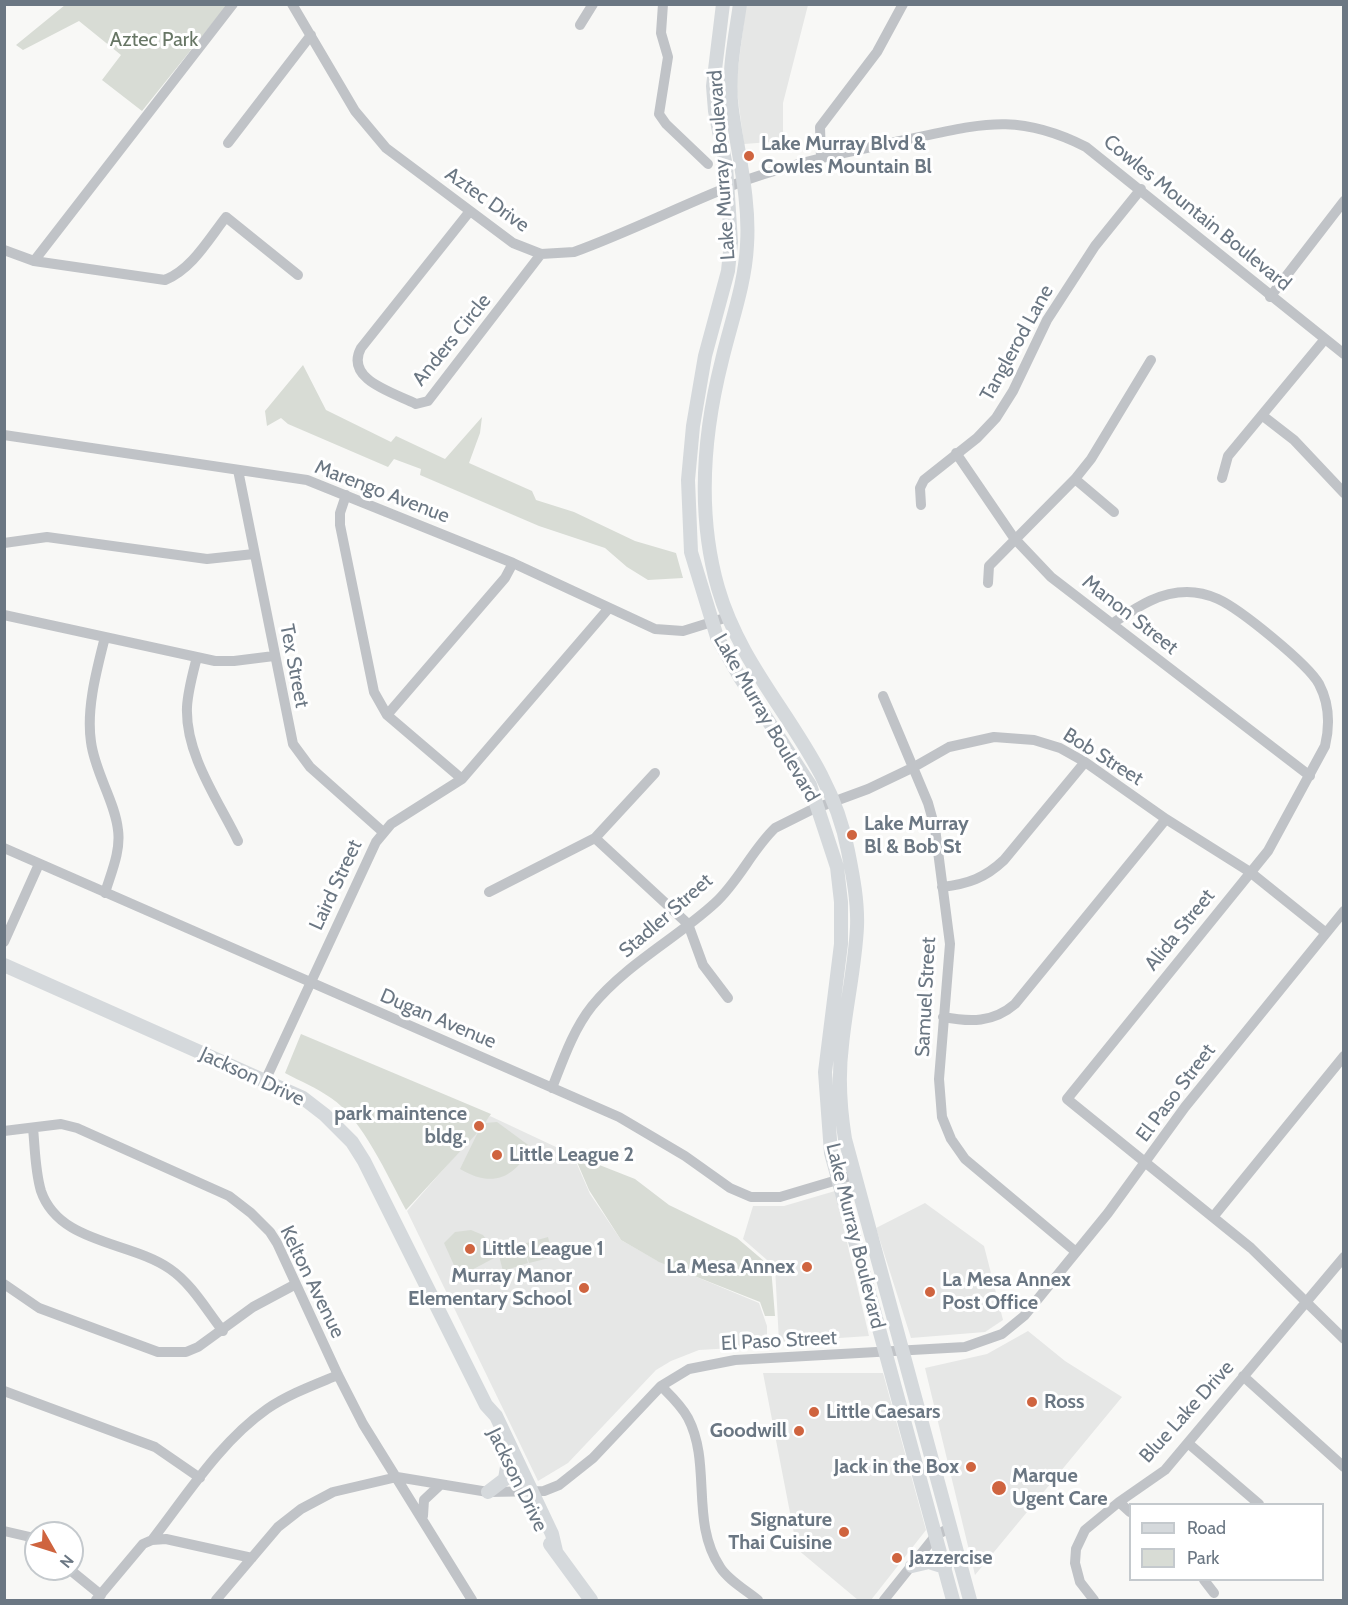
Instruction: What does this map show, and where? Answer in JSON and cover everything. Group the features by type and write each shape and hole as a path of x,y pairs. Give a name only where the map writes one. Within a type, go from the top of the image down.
{"main road":[{"name":"Lake Murray Boulevard","path":"723,4 715,63 715,111 726,166 736,185 728,271 697,396 688,460 691,552 717,637 741,679 810,785 837,867 841,902 841,944 825,1072 828,1131 838,1180 953,1600"},
{"name":"Lake Murray Boulevard","path":"740,4 732,64 731,108 736,185 748,242 745,274 713,399 704,481 706,533 710,558 728,616 754,669 806,745 825,779 848,848 856,904 854,964 841,1047 840,1108 854,1175 970,1600"},
{"path":"715,63 732,64"},
{"path":"689,535 706,533"},
{"name":"Jackson Drive","path":"4,965 303,1098 325,1115 352,1142 386,1203 486,1405 496,1416 527,1492"},
{"name":"Jackson Drive","path":"486,1405 487,1420 508,1461 552,1534 556,1551 591,1600"},
{"path":"488,1492 505,1479 508,1461"},
{"path":"912,1566 929,1562 945,1567"}],"street":[{"path":"34,261 233,4"},
{"name":"Aztec Drive","path":"292,4 368,128 386,148 513,243 542,254 574,252 736,185"},
{"path":"580,25 593,4"},
{"path":"663,4 661,33 668,57 659,114 666,124 708,164"},
{"path":"821,157 820,127 877,52 903,4"},
{"path":"228,143 311,35"},
{"name":"Cowles Mountain Boulevard","path":"736,185 821,157 974,126 1021,124 1056,132 1086,147 1141,189 1270,297 1344,354"},
{"name":"Tanglerod Lane","path":"921,505 920,488 924,480 984,431 1009,400 1047,320 1095,246 1141,189"},
{"path":"1270,297 1344,201"},
{"name":"Anders Circle","path":"470,211 361,348 357,363 363,376 416,404 428,401 542,254"},
{"path":"4,250 34,261 165,280 179,274 189,264 226,217 298,275"},
{"path":"1222,478 1228,456 1325,339"},
{"path":"988,583 989,566 1014,538 1076,479 1091,459 1151,360"},
{"path":"1263,416 1294,440 1344,493"},
{"name":"Marengo Avenue","path":"4,435 308,480 513,563 662,631 683,631 728,616"},
{"name":"Manon Street","path":"956,453 1014,538 1051,577 1310,777"},
{"name":"Tex Street","path":"238,470 288,729 297,751 310,767 383,832"},
{"path":"1076,479 1114,512"},
{"path":"346,495 340,513 340,525 374,692 387,715 462,779"},
{"path":"4,543 57,537 207,559 254,554"},
{"path":"387,715 505,578 513,563"},
{"name":"Alida Street","path":"1113,623 1160,596 1179,592 1198,593 1226,604 1304,664 1320,686 1328,720 1325,746 1276,840 1067,1099 1145,1163"},
{"name":"Laird Street","path":"265,1081 376,842 383,832 391,824 462,779 609,608"},
{"path":"4,615 197,657 234,661 274,656"},
{"path":"105,637 90,720 90,740 97,772 118,830 117,853 105,893"},
{"path":"197,657 187,709 189,736 197,758 238,841"},
{"name":"Samuel Street","path":"883,696 914,767 935,828 950,944 939,1098 942,1117 951,1139 965,1159 1076,1252"},
{"name":"Bob Street","path":"834,802 914,767 949,747 994,737 1021,738 1047,743 1085,762 1166,819 1250,872 1326,933"},
{"path":"942,886 961,885 990,873 1004,860 1085,762"},
{"path":"489,892 595,838 655,773"},
{"name":"Stadler Street","path":"552,1088 576,1029 593,1005 610,987 716,902 742,871 760,842 775,828 818,807 834,802"},
{"path":"943,1017 969,1021 984,1020 998,1016 1015,1004 1166,819"},
{"path":"595,838 688,924 703,965 728,998"},
{"name":"Dugan Avenue","path":"4,848 310,984 628,1121 730,1188 751,1197 764,1199 780,1197 854,1175"},
{"path":"4,942 39,864"},
{"name":"El Paso Street","path":"216,1600 283,1522 313,1501 348,1486 397,1478 488,1492 527,1492 553,1488 575,1474 661,1386 689,1369 717,1362 965,1347 1002,1334 1024,1316 1076,1252 1185,1107 1344,911"},
{"path":"1213,1217 1344,1056"},
{"name":"Kelton Avenue","path":"4,1131 61,1124 76,1128 229,1196 270,1232 363,1424 472,1600"},
{"path":"33,1128 41,1190 56,1216 76,1230 152,1259 170,1269 183,1280 223,1331"},
{"path":"1145,1163 1251,1248 1279,1278 1344,1339"},
{"name":"Blue Lake Drive","path":"1094,1600 1084,1588 1075,1563 1078,1542 1090,1524 1165,1470 1344,1257"},
{"path":"4,1284 39,1308 158,1352 186,1352 223,1331 253,1307 296,1284"},
{"path":"152,1540 229,1443 256,1417 294,1394 338,1375"},
{"path":"1243,1376 1344,1467"},
{"path":"661,1386 684,1412 695,1435 705,1529 712,1552 722,1570 758,1600"},
{"path":"4,1391 155,1447 200,1478"},
{"path":"1189,1444 1258,1503"},
{"path":"423,1519 424,1500 440,1485"},
{"path":"1119,1502 1129,1510"},
{"path":"884,1600 936,1535 950,1528"},
{"path":"4,1531 24,1536"},
{"path":"81,1581 99,1598 143,1544 152,1540 166,1539 252,1558"},
{"path":"1205,1581 1214,1593"}],"shaded area":[{"path":"746,5 808,5 783,103 783,141 744,144 736,84"},
{"name":"Murray Manor Elementary School","path":"490,1116 573,1155 590,1194 621,1240 656,1260 759,1303 767,1326 767,1335 750,1347 699,1350 671,1361 656,1370 568,1463 538,1481 407,1211"},
{"path":"835,1191 869,1336 779,1342 775,1267 743,1239 753,1206 784,1206"},
{"path":"925,1203 984,1246 1003,1320 985,1332 911,1338 876,1228"},
{"path":"1028,1331 1065,1361 1122,1397 975,1575 925,1368 987,1354"},
{"path":"763,1373 883,1373 926,1530 871,1600 858,1600 797,1549"}],"green space":[{"name":"Aztec Park","path":"65,5 227,5 142,111 102,80 121,55 79,21 23,50 16,45"},
{"path":"303,365 326,410 391,442 396,436 445,459 482,417 480,433 469,463 532,491 536,500 574,512 635,541 676,553 683,578 648,580 627,567 605,548 539,526 420,475 421,469 394,459 388,467 288,424 281,418 267,426 265,411"},
{"path":"301,1034 491,1114 485,1123 497,1122 531,1147 510,1173 492,1179 482,1178 460,1169 478,1132 406,1210 373,1149 353,1119 331,1098 285,1073"},
{"path":"574,1155 635,1179 669,1205 737,1238 771,1267 775,1316 765,1316 760,1302 659,1262 621,1240 589,1190"},
{"name":"Little League 1","path":"471,1230 483,1235 498,1256 464,1274 457,1272 444,1243 455,1232"},
{"path":"548,1237 553,1257 529,1263 523,1244"},
{"path":"522,1244 528,1263 503,1271 498,1252"}],"place":[{"name":"Lake Murray Blvd & Cowles Mountain Bl","path":"749,156"},
{"name":"Lake Murray Bl & Bob St","path":"852,835"},
{"name":"park maintence bldg.","path":"479,1126"},
{"name":"Little League 2","path":"497,1155"},
{"name":"Little League 1","path":"470,1249"},
{"name":"La Mesa Annex","path":"807,1267"},
{"name":"Murray Manor Elementary School","path":"584,1288"},
{"name":"La Mesa Annex Post Office","path":"930,1292"},
{"name":"Ross","path":"1032,1402"},
{"name":"Little Caesars","path":"814,1412"},
{"name":"Goodwill","path":"799,1431"},
{"name":"Jack in the Box","path":"971,1467"},
{"name":"Marque Ugent Care","path":"999,1488"},
{"name":"Signature Thai Cuisine","path":"844,1532"},
{"name":"Jazzercise","path":"897,1558"}]}
